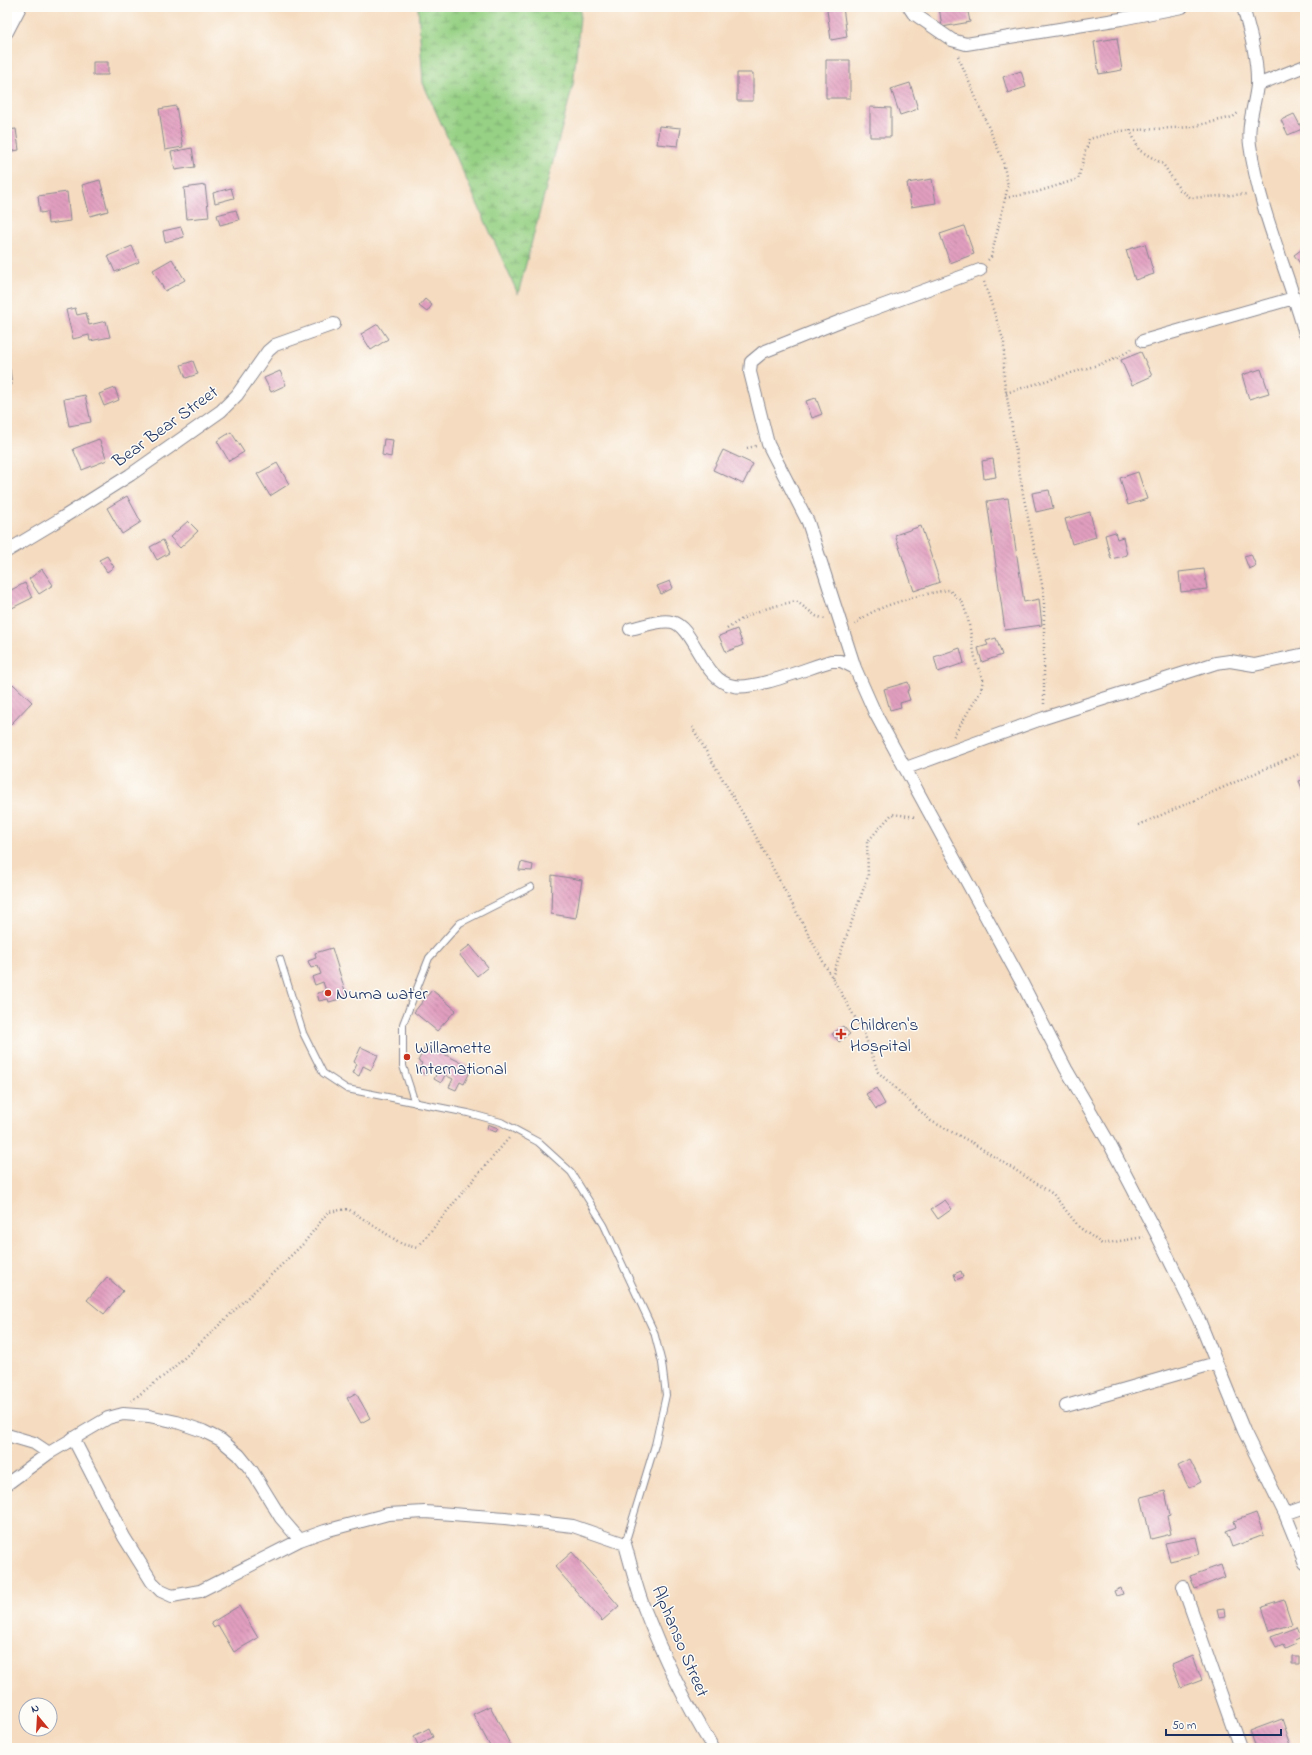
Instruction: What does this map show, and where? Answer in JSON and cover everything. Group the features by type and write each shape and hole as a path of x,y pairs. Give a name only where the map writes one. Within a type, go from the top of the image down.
{"street":[{"path":"7,32 20,7"},
{"path":"909,7 913,13 952,40 966,44 1121,19 1182,7"},
{"path":"1243,7 1256,66 1257,85 1250,122 1250,144 1260,193 1305,334"},
{"path":"1257,85 1305,66"},
{"path":"980,270 844,320 763,352 751,362 750,372 768,444 808,522 855,668 875,713 1022,983 1066,1069 1109,1143 1157,1235 1199,1320 1244,1431 1285,1514 1305,1563"},
{"path":"1143,341 1294,298"},
{"name":"Bear Bear Street","path":"7,551 130,475 221,411 237,395 268,351 275,344 334,324"},
{"path":"630,629 661,622 672,622 684,630 705,665 719,679 735,687 752,686 831,661 841,661 855,668"},
{"path":"906,768 1044,718 1216,663 1230,661 1254,665 1305,654"},
{"path":"1066,1406 1216,1363"},
{"path":"7,1484 48,1452 108,1418 123,1414 149,1416 177,1422 203,1431 221,1440 239,1455 252,1471 281,1518 300,1540"},
{"path":"7,1435 34,1443 48,1452"},
{"path":"72,1438 124,1537 152,1582 161,1590 172,1596 200,1591 300,1540 325,1531 388,1514 425,1512 505,1518 573,1526 625,1544"},
{"path":"1285,1514 1305,1507"},
{"name":"Alphanso Street","path":"625,1544 644,1608 667,1661 693,1716 714,1748"},
{"path":"1183,1586 1240,1748"}],"lane":[{"path":"415,1102 403,1066 403,1024 429,958 460,923 531,887"},
{"path":"280,959 303,1033 323,1073 347,1089 468,1113 501,1122 516,1130 538,1142 571,1172 604,1225 654,1332 662,1363 666,1395 655,1445 625,1544"}],"path":[{"path":"952,40 1003,161 1008,186 991,257 980,270 1004,342 1004,379 1006,393 1023,494 1044,594 1044,718"},
{"path":"1005,198 1037,192 1078,179 1089,139 1119,131 1191,127 1233,117 1253,104"},
{"path":"1130,130 1139,150 1163,164 1180,190 1192,198 1260,193"},
{"path":"1006,393 1117,358 1143,341"},
{"path":"845,638 860,619 886,606 930,593 949,590 962,601 968,619 976,663 983,679 982,691 943,754"},
{"path":"727,629 743,617 766,608 796,601 816,616 840,625"},
{"path":"692,727 749,824 864,1033 878,1072 931,1121 971,1142 1053,1194 1079,1227 1102,1244 1157,1235"},
{"path":"1139,825 1305,751"},
{"path":"832,977 868,876 866,842 892,814 933,818"},
{"path":"126,1404 169,1372 212,1332 304,1243 328,1212 348,1209 402,1244 417,1248 462,1192 516,1130"}],"green space":[{"path":"418,7 581,7 573,85 518,294 423,83"}],"building":[{"path":"843,7 847,37 831,40 827,10"},
{"path":"939,7 967,7 970,22 942,27"},
{"path":"1117,38 1122,70 1099,74 1094,42"},
{"path":"826,60 850,60 850,98 826,98"},
{"path":"93,62 108,62 108,75 93,75"},
{"path":"1021,71 1026,87 1008,93 1003,77"},
{"path":"737,73 753,73 753,101 737,101"},
{"path":"910,83 918,109 900,115 891,89"},
{"path":"176,106 183,147 165,150 159,109"},
{"path":"870,107 891,108 891,137 870,137"},
{"path":"1294,114 1302,129 1288,135 1281,120"},
{"path":"659,126 681,128 678,146 657,144"},
{"path":"16,129 19,150 7,152 7,130"},
{"path":"192,148 195,167 175,170 171,152"},
{"path":"932,179 936,203 911,207 907,183"},
{"path":"100,180 108,211 90,216 82,185"},
{"path":"205,185 209,217 187,219 184,188"},
{"path":"231,188 234,198 215,203 213,193"},
{"path":"67,192 70,221 48,224 47,212 40,213 38,196"},
{"path":"236,210 239,220 220,225 217,215"},
{"path":"964,226 974,254 950,263 940,234"},
{"path":"181,227 184,237 165,242 163,231"},
{"path":"1145,244 1154,274 1135,280 1126,250"},
{"path":"132,246 139,262 115,272 108,256"},
{"path":"1305,247 1305,270 1294,255"},
{"path":"172,259 185,280 165,291 153,270"},
{"path":"425,299 432,305 427,312 419,306"},
{"path":"75,308 77,315 86,313 89,325 106,321 110,337 90,341 89,335 73,339 66,310"},
{"path":"378,324 388,339 371,350 361,334"},
{"path":"1141,352 1152,376 1132,385 1121,360"},
{"path":"193,361 198,374 186,378 181,365"},
{"path":"7,369 10,369 12,385 7,385"},
{"path":"1261,369 1269,393 1249,399 1242,375"},
{"path":"280,371 286,385 271,392 264,378"},
{"path":"115,388 119,400 104,406 99,394"},
{"path":"85,395 91,422 69,426 64,399"},
{"path":"816,398 822,414 812,418 806,401"},
{"path":"231,432 244,452 229,461 217,441"},
{"path":"99,439 107,460 82,470 73,449"},
{"path":"384,439 393,440 391,457 382,455"},
{"path":"723,450 753,464 743,484 713,470"},
{"path":"993,459 996,477 984,479 982,461"},
{"path":"277,463 289,484 270,496 257,474"},
{"path":"1138,472 1147,499 1128,505 1120,478"},
{"path":"1049,490 1053,508 1036,512 1032,493"},
{"path":"127,496 141,522 122,534 107,508"},
{"path":"1008,498 1024,602 1039,599 1042,625 1005,630 987,501"},
{"path":"1090,512 1096,537 1072,544 1065,519"},
{"path":"188,521 198,531 180,548 170,537"},
{"path":"921,526 940,582 914,591 895,535"},
{"path":"1115,532 1117,539 1123,537 1127,555 1111,559 1105,535"},
{"path":"163,540 169,553 157,560 150,547"},
{"path":"1251,554 1256,566 1249,569 1244,556"},
{"path":"107,556 114,567 107,572 99,560"},
{"path":"42,569 53,585 39,594 29,579"},
{"path":"1204,569 1207,589 1181,592 1179,572"},
{"path":"670,581 673,588 661,594 657,586"},
{"path":"25,583 32,598 10,609 7,604 7,592"},
{"path":"737,629 743,645 726,652 719,636"},
{"path":"996,638 1002,655 982,662 978,648 988,645 986,641"},
{"path":"960,648 964,663 938,672 934,657"},
{"path":"908,682 910,689 907,691 910,700 900,703 901,707 890,710 884,689"},
{"path":"13,684 32,702 11,724 7,720 7,690"},
{"path":"1305,779 1305,796 1299,781"},
{"path":"521,862 533,865 532,871 519,870"},
{"path":"552,875 582,880 576,918 551,914"},
{"path":"470,945 488,967 477,976 459,954"},
{"path":"332,948 347,997 329,1002 328,999 319,1001 317,993 326,991 323,982 315,985 312,977 321,974 318,966 311,968 308,961 316,958 315,953"},
{"path":"432,990 456,1010 437,1031 414,1012"},
{"name":"Children's Hospital","path":"843,1026 850,1034 839,1042 832,1034"},
{"path":"426,1045 472,1068 464,1084 460,1082 456,1090 449,1087 453,1079 445,1075 441,1083 434,1079 438,1071 430,1067 426,1075 419,1071 422,1063 418,1061"},
{"path":"361,1047 378,1055 371,1070 363,1066 359,1076 353,1073 357,1064 354,1062"},
{"path":"876,1088 885,1104 876,1109 866,1094"},
{"path":"488,1124 498,1128 496,1132 487,1129"},
{"path":"945,1200 952,1209 938,1219 931,1209"},
{"path":"961,1271 963,1277 956,1280 954,1274"},
{"path":"107,1277 123,1291 104,1314 87,1300"},
{"path":"356,1393 370,1418 361,1423 347,1398"},
{"path":"1190,1460 1201,1482 1189,1488 1178,1466"},
{"path":"1165,1491 1170,1515 1167,1516 1171,1534 1151,1539 1141,1497"},
{"path":"1256,1513 1264,1535 1232,1547 1226,1531 1236,1527 1234,1521"},
{"path":"1196,1537 1200,1554 1170,1561 1165,1543"},
{"path":"572,1552 619,1606 602,1621 555,1567"},
{"path":"1221,1565 1225,1577 1195,1589 1190,1576"},
{"path":"1121,1588 1123,1594 1116,1596 1114,1591"},
{"path":"1284,1600 1292,1624 1270,1631 1262,1607"},
{"path":"239,1606 258,1638 234,1652 218,1625 214,1628 211,1623"},
{"path":"1224,1608 1225,1616 1219,1617 1217,1609"},
{"path":"1297,1627 1301,1637 1295,1640 1296,1643 1285,1648 1283,1644 1276,1647 1271,1637"},
{"path":"1193,1656 1202,1680 1181,1688 1172,1665"},
{"path":"1292,1656 1299,1656 1299,1664 1292,1664"},
{"path":"490,1706 512,1748 491,1748 473,1714"},
{"path":"1282,1719 1291,1745 1282,1748 1256,1748 1250,1731"},
{"path":"429,1728 433,1737 418,1745 414,1736"}],"place":[{"name":"Numa water","path":"328,993"},
{"name":"Children's Hospital","path":"841,1034"},
{"name":"Willamette International","path":"407,1057"}]}
